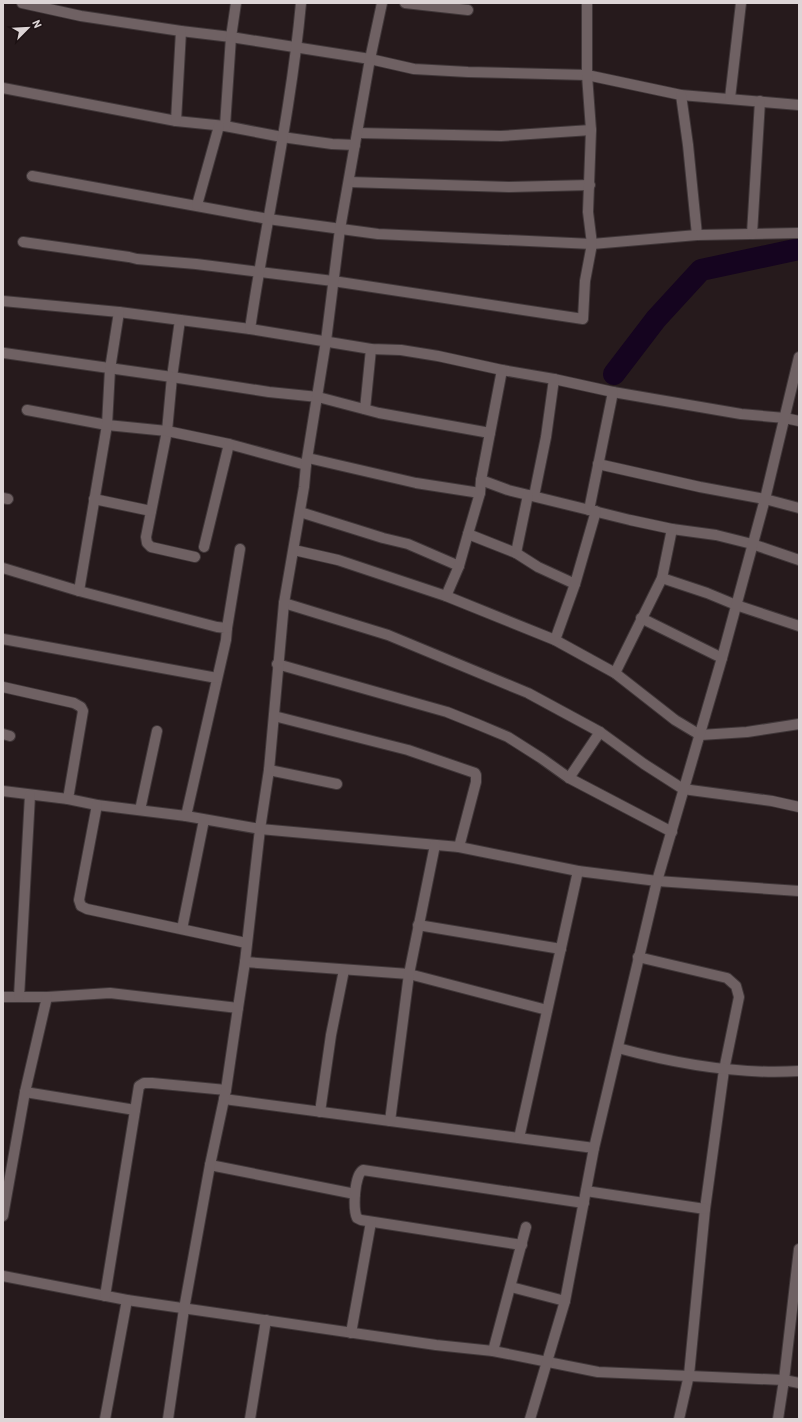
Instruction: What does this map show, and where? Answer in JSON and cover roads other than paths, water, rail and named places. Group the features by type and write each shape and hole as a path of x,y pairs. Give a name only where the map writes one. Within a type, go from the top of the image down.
{"street":[{"path":"22,3 81,16 297,47 370,59 414,69 587,75 681,95 799,105"},
{"path":"197,205 222,126 236,3"},
{"path":"250,329 258,272 297,47 301,3"},
{"path":"168,1419 184,1309 210,1165 225,1095 245,962 260,828 269,770 277,664 284,603 294,550 318,397 340,228 370,59 382,3"},
{"path":"405,3 468,10"},
{"path":"24,242 137,259 196,264 333,281 583,319 585,281 592,244 588,212 590,184 590,130 587,75 587,3"},
{"path":"730,98 741,3"},
{"path":"176,121 181,31"},
{"path":"3,88 176,121 222,126 332,144 355,145"},
{"path":"681,95 688,145 696,235"},
{"path":"752,234 760,101"},
{"path":"357,133 501,136 590,130"},
{"path":"32,176 268,219 378,234 592,244 696,235 799,233"},
{"path":"349,182 509,187 590,184"},
{"path":"3,301 119,312 250,329 371,349 401,350 438,356 613,392 741,414 799,421"},
{"path":"78,591 107,424 110,369 119,312"},
{"path":"180,320 172,377 167,430 146,537 151,547 195,557"},
{"path":"365,409 371,349"},
{"path":"4,353 269,392 318,397 379,413 490,433"},
{"path":"530,1419 565,1301 594,1148 657,881 722,658 765,499 799,358"},
{"path":"446,596 459,566 480,494 481,480 502,370"},
{"path":"516,553 546,437 554,379"},
{"path":"555,640 575,584 592,511 598,464 613,392"},
{"path":"27,410 107,424 167,430 307,462 480,494"},
{"path":"204,547 229,444"},
{"path":"598,464 700,487 765,499 799,508"},
{"path":"481,480 508,490 592,511 672,529 716,535 752,544 799,560"},
{"path":"94,499 151,511"},
{"path":"300,512 383,538 408,544 459,566"},
{"path":"615,672 633,639 641,618 656,593 662,578 672,529"},
{"path":"468,534 516,553 538,567 575,584"},
{"path":"186,816 226,640 240,549"},
{"path":"294,550 338,560 446,596 555,640 615,672 675,720 700,735 747,732 799,724"},
{"path":"3,568 78,591 217,627 227,628"},
{"path":"662,578 799,626"},
{"path":"284,603 388,635 528,693 600,732 644,764 683,789 799,807"},
{"path":"641,618 722,658"},
{"path":"3,639 217,678"},
{"path":"277,664 447,712 508,737 542,758 569,778 672,832"},
{"path":"3,687 74,703 81,707 83,711 68,799"},
{"path":"274,716 408,750 475,773 476,782 459,847"},
{"path":"140,810 157,731"},
{"path":"569,778 600,732"},
{"path":"269,770 337,784"},
{"path":"3,791 68,799 97,805 186,816 260,828 459,847 578,871 657,881 799,891"},
{"path":"19,997 30,795"},
{"path":"97,805 79,900 81,906 87,910 246,943"},
{"path":"182,930 204,820"},
{"path":"390,1121 409,974 435,845"},
{"path":"519,1138 578,871"},
{"path":"418,925 561,949"},
{"path":"638,958 727,978 736,986 739,997 724,1070 705,1210 689,1375 679,1419"},
{"path":"245,962 409,974 547,1010"},
{"path":"320,1112 331,1035 344,970"},
{"path":"3,997 46,997 110,993 238,1008"},
{"path":"3,1216 7,1168 46,997"},
{"path":"618,1048 652,1057 724,1070 780,1072 799,1071"},
{"path":"105,1296 139,1086 144,1083 152,1082 320,1112 594,1148"},
{"path":"25,1092 135,1110"},
{"path":"210,1165 355,1194"},
{"path":"522,1245 371,1222 357,1218 355,1214 355,1194 359,1174 363,1170 584,1203"},
{"path":"586,1191 705,1210"},
{"path":"351,1333 371,1222"},
{"path":"493,1351 526,1227"},
{"path":"778,1419 799,1249"},
{"path":"3,1276 105,1296 184,1309 436,1345 493,1351 598,1372 784,1380 799,1384"},
{"path":"510,1287 565,1301"},
{"path":"105,1419 127,1300"},
{"path":"250,1419 266,1320"}],"waterway":[{"path":"614,374 656,319 701,270 799,249"}]}
